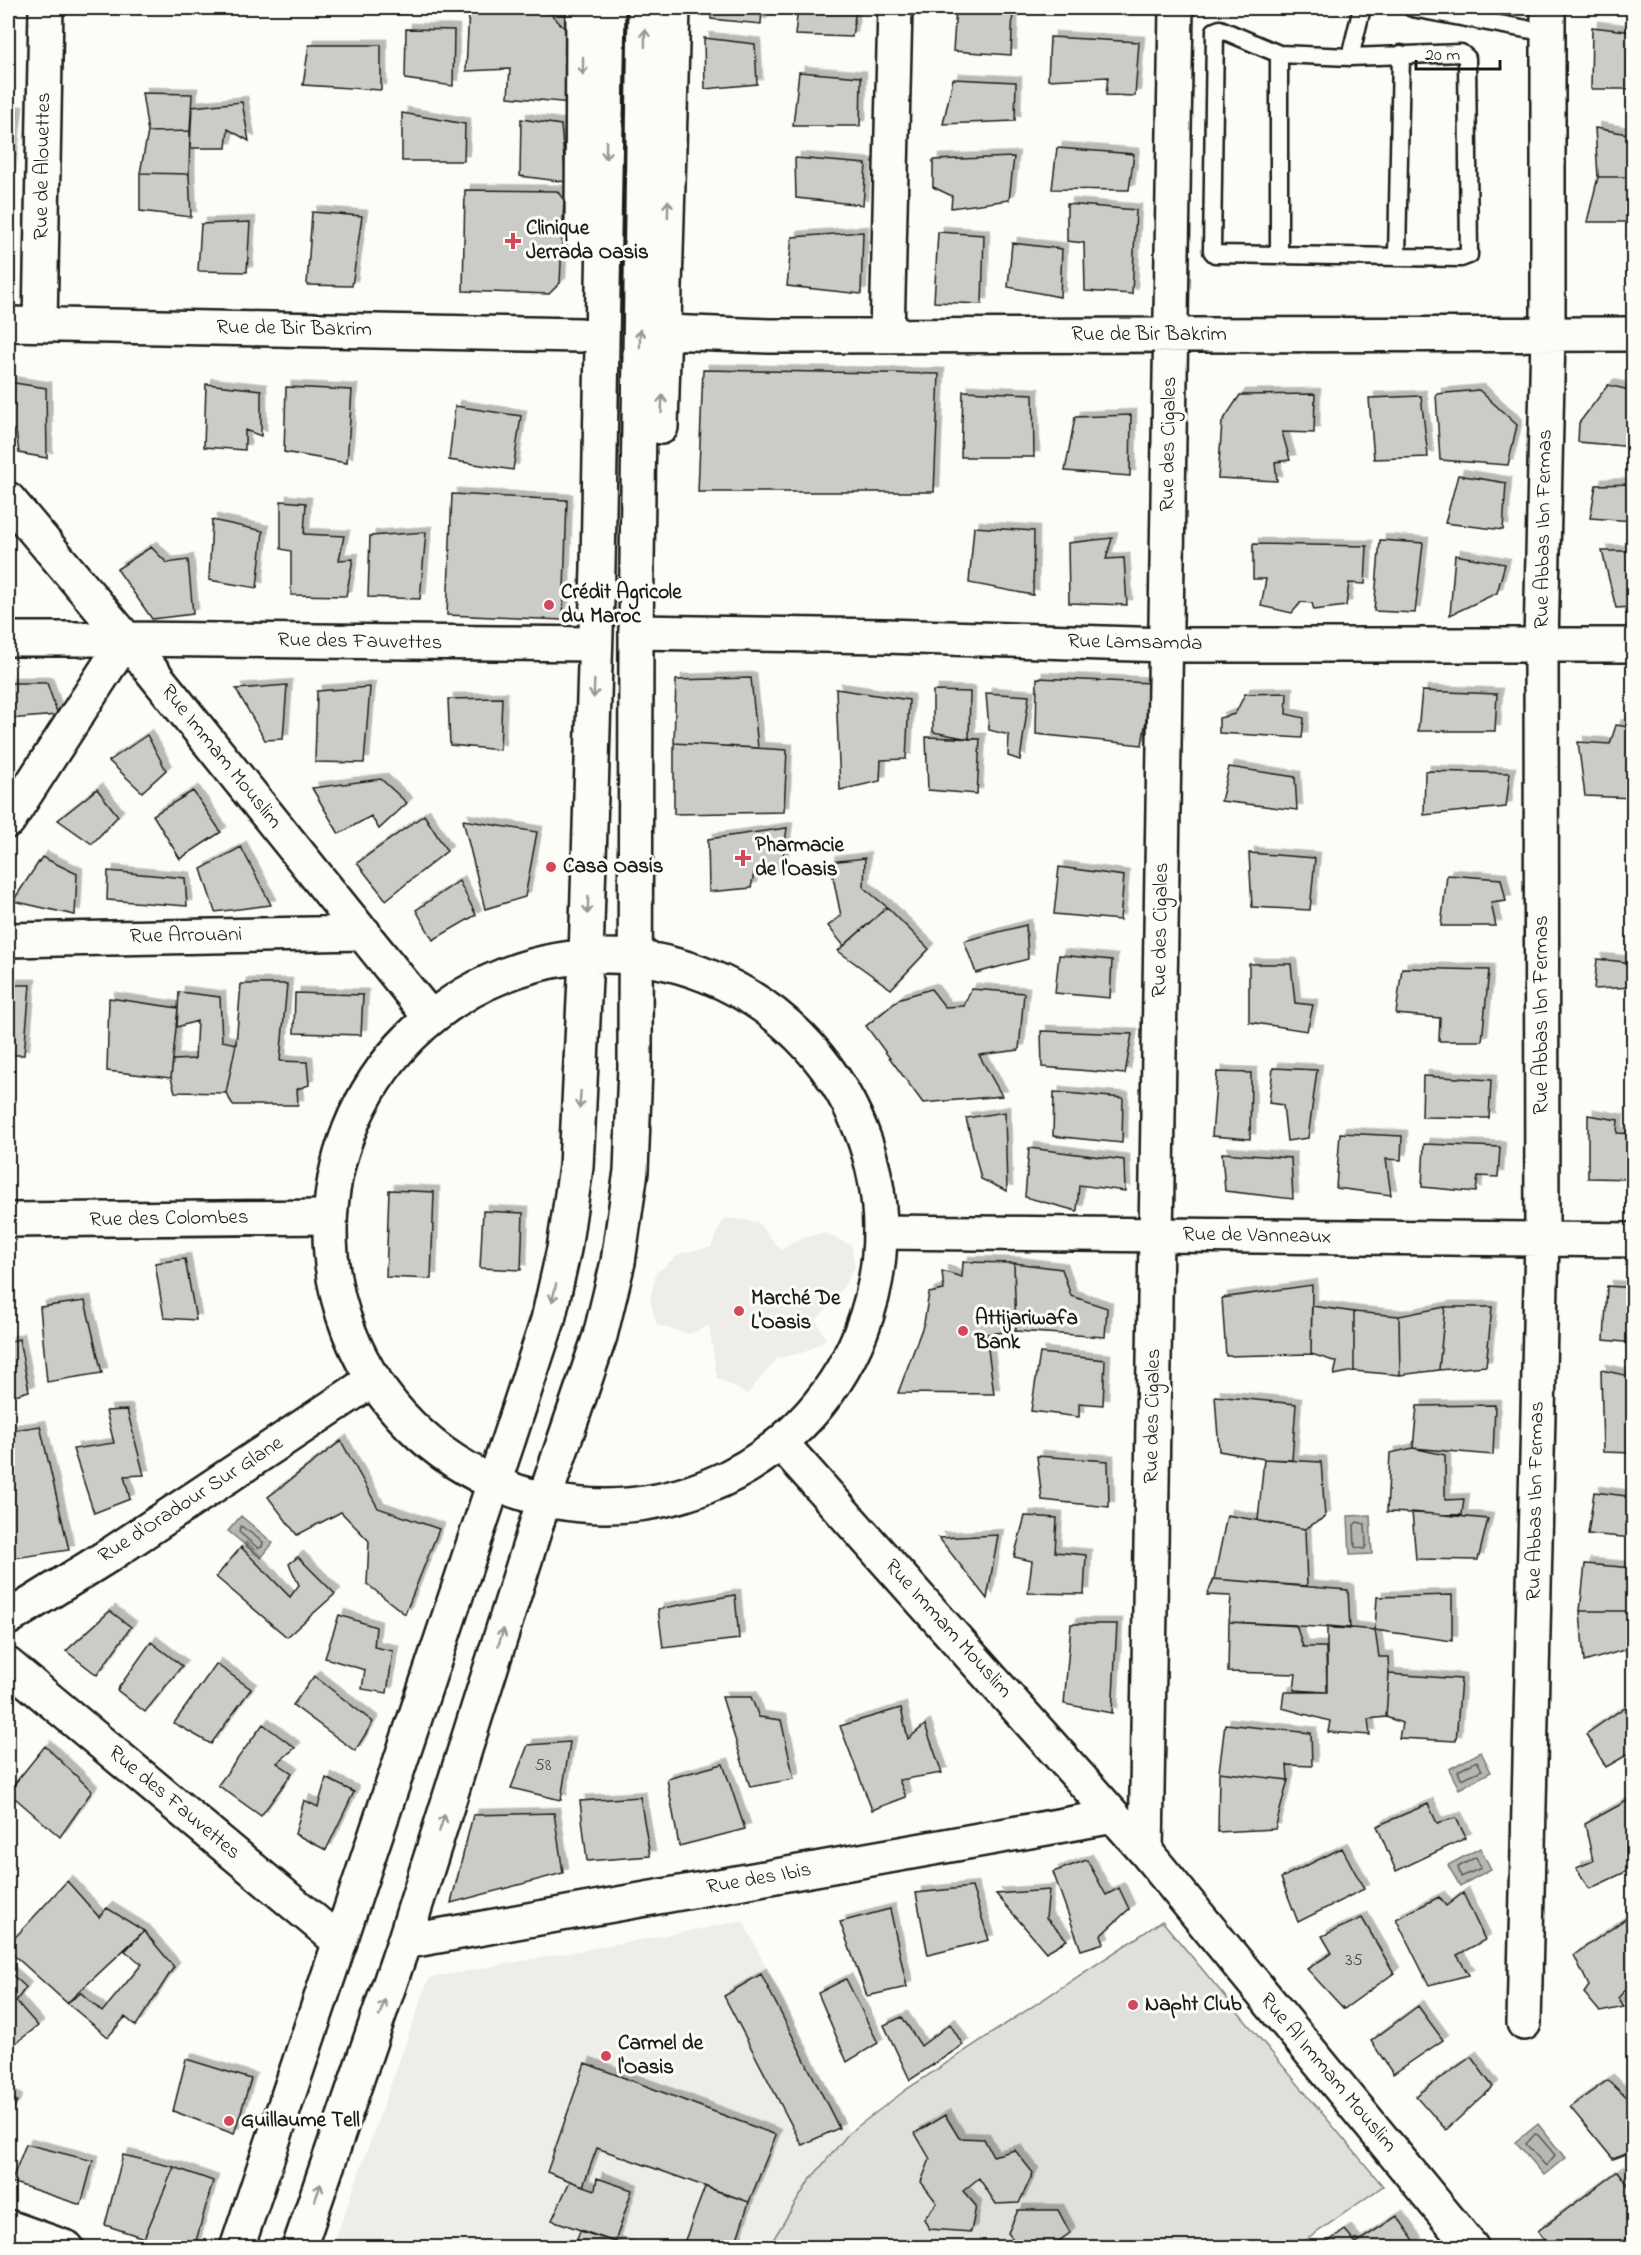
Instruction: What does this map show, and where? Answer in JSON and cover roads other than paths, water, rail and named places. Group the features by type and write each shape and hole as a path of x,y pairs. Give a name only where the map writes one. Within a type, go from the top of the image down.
{"street":[{"name":"Rue de Alouettes","path":"39,324 46,8"},
{"path":"583,8 581,335 583,466 589,526 598,567"},
{"path":"237,2247 548,1320 564,1249 576,1167 586,957 598,567 608,8"},
{"path":"299,2247 404,1942 544,1500 600,1336 618,1262 631,1171 637,957 636,632 645,8"},
{"path":"638,522 660,432 665,332 673,8"},
{"path":"887,335 895,8"},
{"name":"Rue des Cigales","path":"1146,1852 1176,8"},
{"name":"Rue Abbas Ibn Fermas","path":"1524,2023 1542,1239 1541,643 1548,334 1548,20"},
{"name":"Rue de Bir Bakrim","path":"8,324 581,335"},
{"name":"Rue de Bir Bakrim","path":"665,332 703,335 1634,334"},
{"name":"Rue Immam Mouslim","path":"8,499 126,639 430,1017"},
{"name":"Rue Lamsamda","path":"636,632 886,636 1166,645 1541,643 1634,645"},
{"name":"Rue des Fauvettes","path":"8,639 595,644"},
{"path":"8,821 126,639"},
{"name":"Rue Arrouani","path":"8,940 364,933"},
{"path":"586,957 637,957 686,968 721,981 754,999 810,1048 847,1102 866,1144 875,1181 880,1232 872,1294 858,1340 842,1372 822,1401 781,1443 723,1480 681,1497 624,1506 590,1507 544,1500 493,1484 424,1439 397,1411 374,1380 348,1329 337,1293 331,1255 330,1217 338,1164 348,1131 363,1099 404,1041 430,1017 475,987 508,972 543,962 586,957"},
{"name":"Rue des Colombes","path":"8,1220 330,1217"},
{"name":"Rue de Vanneaux","path":"880,1232 1634,1240"},
{"name":"Rue d'Oradour Sur Glane","path":"8,1618 111,1554 374,1380"},
{"name":"Rue Immam Mouslim","path":"781,1443 1114,1816"},
{"name":"Rue des Fauvettes","path":"8,1665 340,1942"},
{"name":"Rue Al Immam Mouslim","path":"1114,1816 1472,2247"},
{"name":"Rue des Ibis","path":"404,1942 1114,1816"},
{"path":"8,2227 67,2247"}],"lane":[{"path":"1350,57 1362,8"},
{"path":"1412,8 1548,20"},
{"path":"1220,29 1279,54 1350,57 1461,53 1467,58 1469,255 1461,258 1219,256 1212,251 1215,31 1220,29"},
{"path":"1279,54 1279,255"},
{"path":"1397,257 1401,54"}],"water":[{"path":"1370,1515 1372,1554 1350,1555 1348,1516"},
{"path":"241,1516 273,1543 261,1558 228,1531"},
{"path":"1481,1752 1491,1772 1459,1789 1449,1769"},
{"path":"1480,1848 1491,1869 1460,1886 1448,1865"},
{"path":"1538,2124 1565,2158 1544,2175 1516,2142"}],"place":[{"name":"Clinique Jerrada Oasis","path":"513,241"},
{"name":"Crédit Agricole du Maroc","path":"549,605"},
{"name":"Pharmacie de l'Oasis","path":"743,858"},
{"name":"Casa Oasis","path":"551,867"},
{"name":"Marché De L'Oasis","path":"739,1311"},
{"name":"Attijariwafa Bank","path":"963,1331"},
{"name":"Napht Club","path":"1133,2005"},
{"name":"Carmel de l'Oasis","path":"606,2056"},
{"name":"Guillaume Tell","path":"229,2121"}]}
